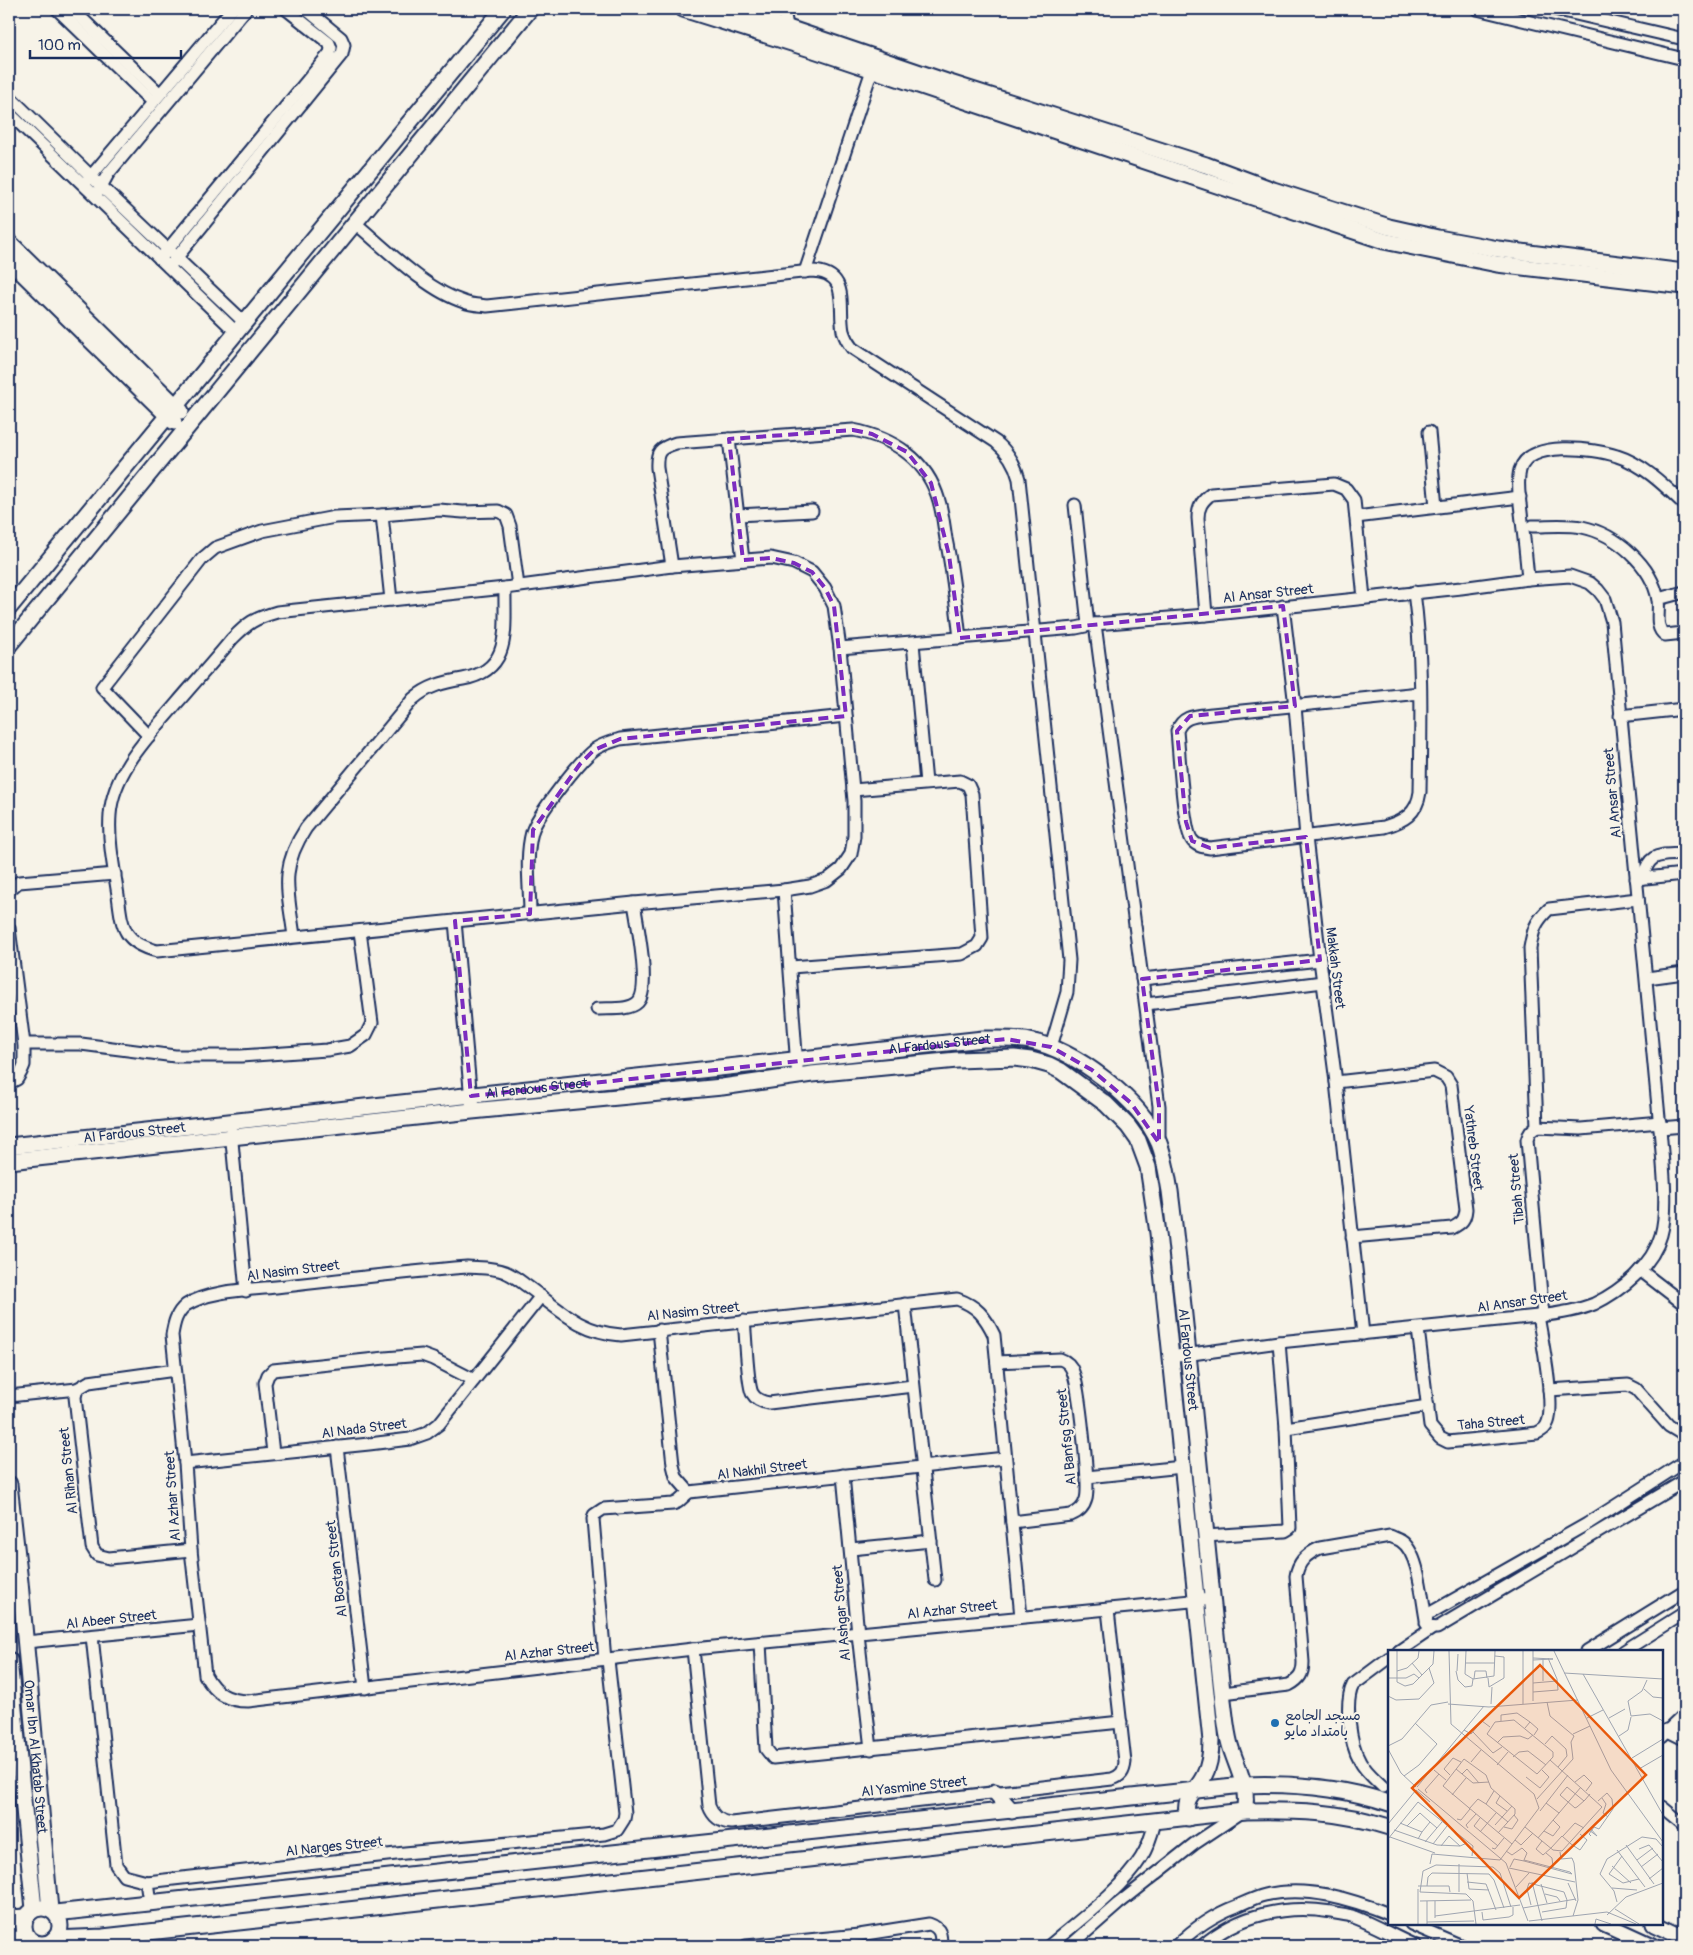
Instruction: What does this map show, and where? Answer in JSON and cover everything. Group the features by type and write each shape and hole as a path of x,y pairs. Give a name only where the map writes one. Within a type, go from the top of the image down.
{"street":[{"path":"57,9 157,98"},
{"path":"72,9 157,98"},
{"path":"83,186 232,9"},
{"path":"94,196 108,174 246,9"},
{"path":"172,254 330,53 329,43 286,9"},
{"path":"164,263 344,50 341,38 306,9"},
{"path":"9,608 502,9"},
{"path":"9,645 530,9"},
{"path":"683,9 815,44 1389,227 1438,238 1498,248 1684,272"},
{"path":"784,9 787,26"},
{"path":"1477,9 1684,59"},
{"path":"1554,9 1590,13 1684,39"},
{"path":"742,10 787,26 815,44 872,70 1384,242 1497,264 1684,286"},
{"path":"329,43 341,38"},
{"path":"805,272 872,70"},
{"path":"9,96 172,254 240,327"},
{"path":"9,113 164,263 240,327"},
{"path":"354,222 427,283 448,296 466,303 487,306 805,272 824,273 835,281 839,287 842,299 843,331 852,348 996,442 1009,454 1019,479 1069,960 1067,992 1051,1047"},
{"path":"9,242 187,426"},
{"path":"9,260 171,410"},
{"path":"672,566 656,459 659,451 664,447 676,443 853,430 872,434 890,441 907,452 932,483 939,501 950,555 960,638"},
{"path":"1428,432 1436,507"},
{"path":"729,439 743,560"},
{"path":"1528,579 1518,479 1524,461 1533,454 1549,450 1569,449 1617,456 1641,468 1663,484 1684,504"},
{"path":"1206,615 1198,510 1203,501 1211,494 1334,484 1346,489 1354,500 1364,598"},
{"path":"1356,517 1520,497"},
{"path":"1075,505 1146,1004 1159,1106 1159,1143"},
{"path":"149,736 102,688 202,559 215,548 262,531 335,517 439,510 463,512 498,510 506,515 510,526 518,586"},
{"path":"738,515 812,511"},
{"path":"382,515 390,600"},
{"path":"1532,526 1582,527 1612,538 1639,561 1650,578 1658,599 1659,627 1662,633 1665,635 1684,633"},
{"path":"771,558 794,563 812,572 825,588 834,606 840,648 853,790 854,836 851,854 841,869 827,880 810,886 784,890 294,936 157,951 137,943 126,935 121,919 110,833 110,813 116,790 126,769 149,736 247,624 257,618 277,612 505,588 672,566 743,560 771,558"},
{"name":"Al Ansar Street","path":"840,648 913,643 1092,624 1206,615 1570,576 1590,583 1605,599 1612,622 1620,716 1640,878 1638,899 1660,1125 1664,1212 1661,1235 1651,1254 1640,1270 1613,1293 1593,1304 1571,1311 1541,1316 1279,1342 1170,1357"},
{"path":"294,936 287,877 289,860 298,841 306,828 413,699 434,685 466,678 486,671 496,662 501,651 503,638 505,588"},
{"path":"1414,592 1419,640 1420,693 1420,792 1418,802 1409,817 1384,827 1210,848 1200,846 1192,841 1186,822 1177,731 1184,719 1190,716 1420,693"},
{"path":"1658,599 1684,592"},
{"name":"Makkah Street","path":"1283,606 1295,706 1306,837 1336,1082 1363,1334"},
{"path":"913,643 926,783"},
{"path":"1620,716 1684,709"},
{"path":"530,914 529,846 533,830 541,816 580,764 594,750 605,743 620,739 846,716"},
{"path":"791,967 962,954 977,946 982,938 972,794 968,785 960,781 853,790"},
{"path":"1684,854 1653,857 1646,864 1640,878 1684,874"},
{"path":"9,890 19,882 115,874"},
{"path":"784,890 798,1076"},
{"path":"1638,899 1549,909 1539,918 1533,931 1530,948 1537,1127 1581,1129 1660,1125 1684,1126"},
{"path":"597,1009 629,1007 638,1002 642,994 644,980 634,903"},
{"path":"455,921 472,1103"},
{"path":"9,928 24,1044 24,1065 17,1079 9,1083"},
{"path":"24,1044 81,1044 184,1056 241,1056 327,1050 350,1046 366,1035 372,1023 360,930"},
{"path":"1142,979 1320,960"},
{"path":"1647,978 1684,973"},
{"path":"1146,1004 1323,982"},
{"name":"Al Fardous Street","path":"9,1146 140,1139 472,1103 796,1060 984,1039 1029,1041 1051,1047 1085,1066 1113,1086 1148,1123 1159,1143 1170,1191 1189,1354 1205,1536 1223,1693 1230,1744 1246,1798 1244,1811"},
{"name":"Al Fardous Street","path":"472,1103 722,1087 798,1076 956,1060 1014,1058 1048,1064 1091,1091 1128,1126 1138,1140 1144,1154 1151,1183 1158,1233 1209,1715 1211,1754 1204,1775 1187,1803 1188,1818"},
{"name":"Yathreb Street","path":"1336,1082 1434,1071 1446,1077 1451,1085 1466,1209 1466,1216 1462,1223 1452,1228 1352,1237"},
{"name":"Tibah Street","path":"1537,1127 1532,1130 1527,1140 1541,1316"},
{"path":"231,1129 246,1291"},
{"name":"Al Fardous Street","path":"9,1161 140,1139"},
{"name":"Al Nasim Street","path":"176,1370 172,1335 174,1321 179,1312 186,1306 208,1296 467,1267 504,1271 541,1296 572,1321 604,1334 621,1335 957,1299 970,1303 979,1310 987,1320 994,1335 1021,1617"},
{"path":"1640,1270 1684,1304"},
{"name":"Al Nada Street","path":"185,1463 410,1439 427,1433 439,1424 541,1296"},
{"path":"905,1304 935,1580"},
{"name":"Taha Street","path":"1418,1329 1430,1426 1440,1438 1448,1442 1537,1433 1544,1430 1550,1414 1541,1316"},
{"path":"744,1321 751,1387 756,1398 762,1402 769,1403 913,1386"},
{"path":"606,1660 594,1515 603,1510 672,1504 678,1502 689,1492 676,1477 673,1465 660,1330"},
{"path":"1205,1536 1285,1531 1290,1528 1286,1428 1279,1342"},
{"path":"273,1453 265,1383 268,1375 273,1370 422,1355 474,1380"},
{"name":"Al Banfsg Street","path":"997,1362 1060,1359 1066,1361 1074,1372 1087,1476 1086,1498 1082,1508 1077,1513 1012,1522"},
{"path":"9,1396 77,1388 89,1382 176,1370"},
{"name":"Al Azhar Street","path":"176,1370 191,1550 205,1675 214,1688 227,1698 237,1701 365,1688 693,1649 1212,1599"},
{"path":"1549,1390 1628,1385 1636,1390 1669,1426 1684,1435"},
{"name":"Al Rihan Street","path":"77,1388 75,1397 92,1547 97,1555 109,1558 191,1550"},
{"path":"1286,1428 1428,1406"},
{"name":"Al Bostan Street","path":"337,1447 365,1688"},
{"name":"Al Nakhil Street","path":"689,1492 1006,1458"},
{"path":"1429,1623 1428,1614 1587,1524 1684,1462"},
{"path":"1087,1476 1182,1467"},
{"name":"Al Ashgar Street","path":"843,1475 871,1749"},
{"path":"1223,1693 1289,1685 1298,1680 1303,1672 1296,1576 1297,1567 1311,1552 1320,1548 1390,1536 1401,1540 1408,1547 1414,1558 1429,1623 1437,1628 1684,1481"},
{"name":"Omar Ibn Al Khatab Street","path":"9,1484 11,1527 26,1642 53,1911"},
{"path":"850,1549 931,1541"},
{"path":"1589,1650 1684,1591"},
{"name":"Al Yasmine Street","path":"693,1649 709,1806 716,1818 726,1822 761,1819 1112,1779 1119,1776 1124,1770 1125,1762 1108,1610"},
{"path":"1626,1650 1684,1613"},
{"path":"1400,1650 1429,1623"},
{"name":"Al Abeer Street","path":"26,1642 199,1625"},
{"name":"Al Narges Street","path":"92,1636 116,1865 124,1876 148,1882 406,1853 536,1842 608,1834 617,1830 624,1819 625,1813 606,1660"},
{"path":"760,1643 766,1749 773,1758 1121,1722"},
{"path":"1385,1792 1357,1756 1347,1705 1352,1685 1388,1659"},
{"name":"Omar Ibn Al Khatab Street","path":"9,1660 30,1913"},
{"path":"1664,1733 1682,1718"},
{"path":"1664,1733 1684,1739"},
{"path":"9,1918 30,1913 39,1908 53,1911 150,1902 763,1838 1243,1785 1283,1784 1317,1786 1350,1792 1385,1792"},
{"path":"995,1792 1012,1810"},
{"path":"1663,1808 1684,1825"},
{"path":"1070,1946 1118,1904 1194,1844 1244,1811"},
{"path":"9,1940 43,1943 103,1937 1244,1811 1320,1811 1346,1815 1388,1827"},
{"path":"761,1819 763,1838"},
{"path":"1049,1946 1105,1897 1137,1864 1146,1849 1155,1822"},
{"path":"536,1842 537,1862"},
{"path":"148,1882 150,1902"},
{"path":"1176,1946 1202,1924 1221,1912 1265,1895 1290,1892 1334,1896 1388,1914"},
{"path":"1202,1946 1225,1930 1247,1919 1266,1912 1288,1909 1314,1909 1352,1916 1416,1946"},
{"path":"43,1943 58,1934 60,1924 53,1911"},
{"path":"30,1913 23,1928 43,1943"},
{"path":"746,1946 858,1940 929,1924 936,1927 940,1933 941,1946"},
{"path":"1413,1925 1462,1946"},
{"path":"1606,1925 1652,1946 1658,1925 1684,1938"}],"highlighted area":[{"path":"853,430 872,434 907,452 931,483 949,555 960,638 1283,606 1295,706 1190,716 1177,731 1186,822 1192,841 1210,848 1306,837 1320,960 1142,979 1159,1106 1159,1143 1131,1103 1092,1070 1051,1047 1006,1039 471,1096 455,921 530,914 533,830 580,764 594,750 620,739 846,716 834,606 825,588 812,572 794,563 771,558 743,560 729,439"}],"place":[{"name":"مسجد الجامع بامتداد مايو","path":"1275,1723"}]}
